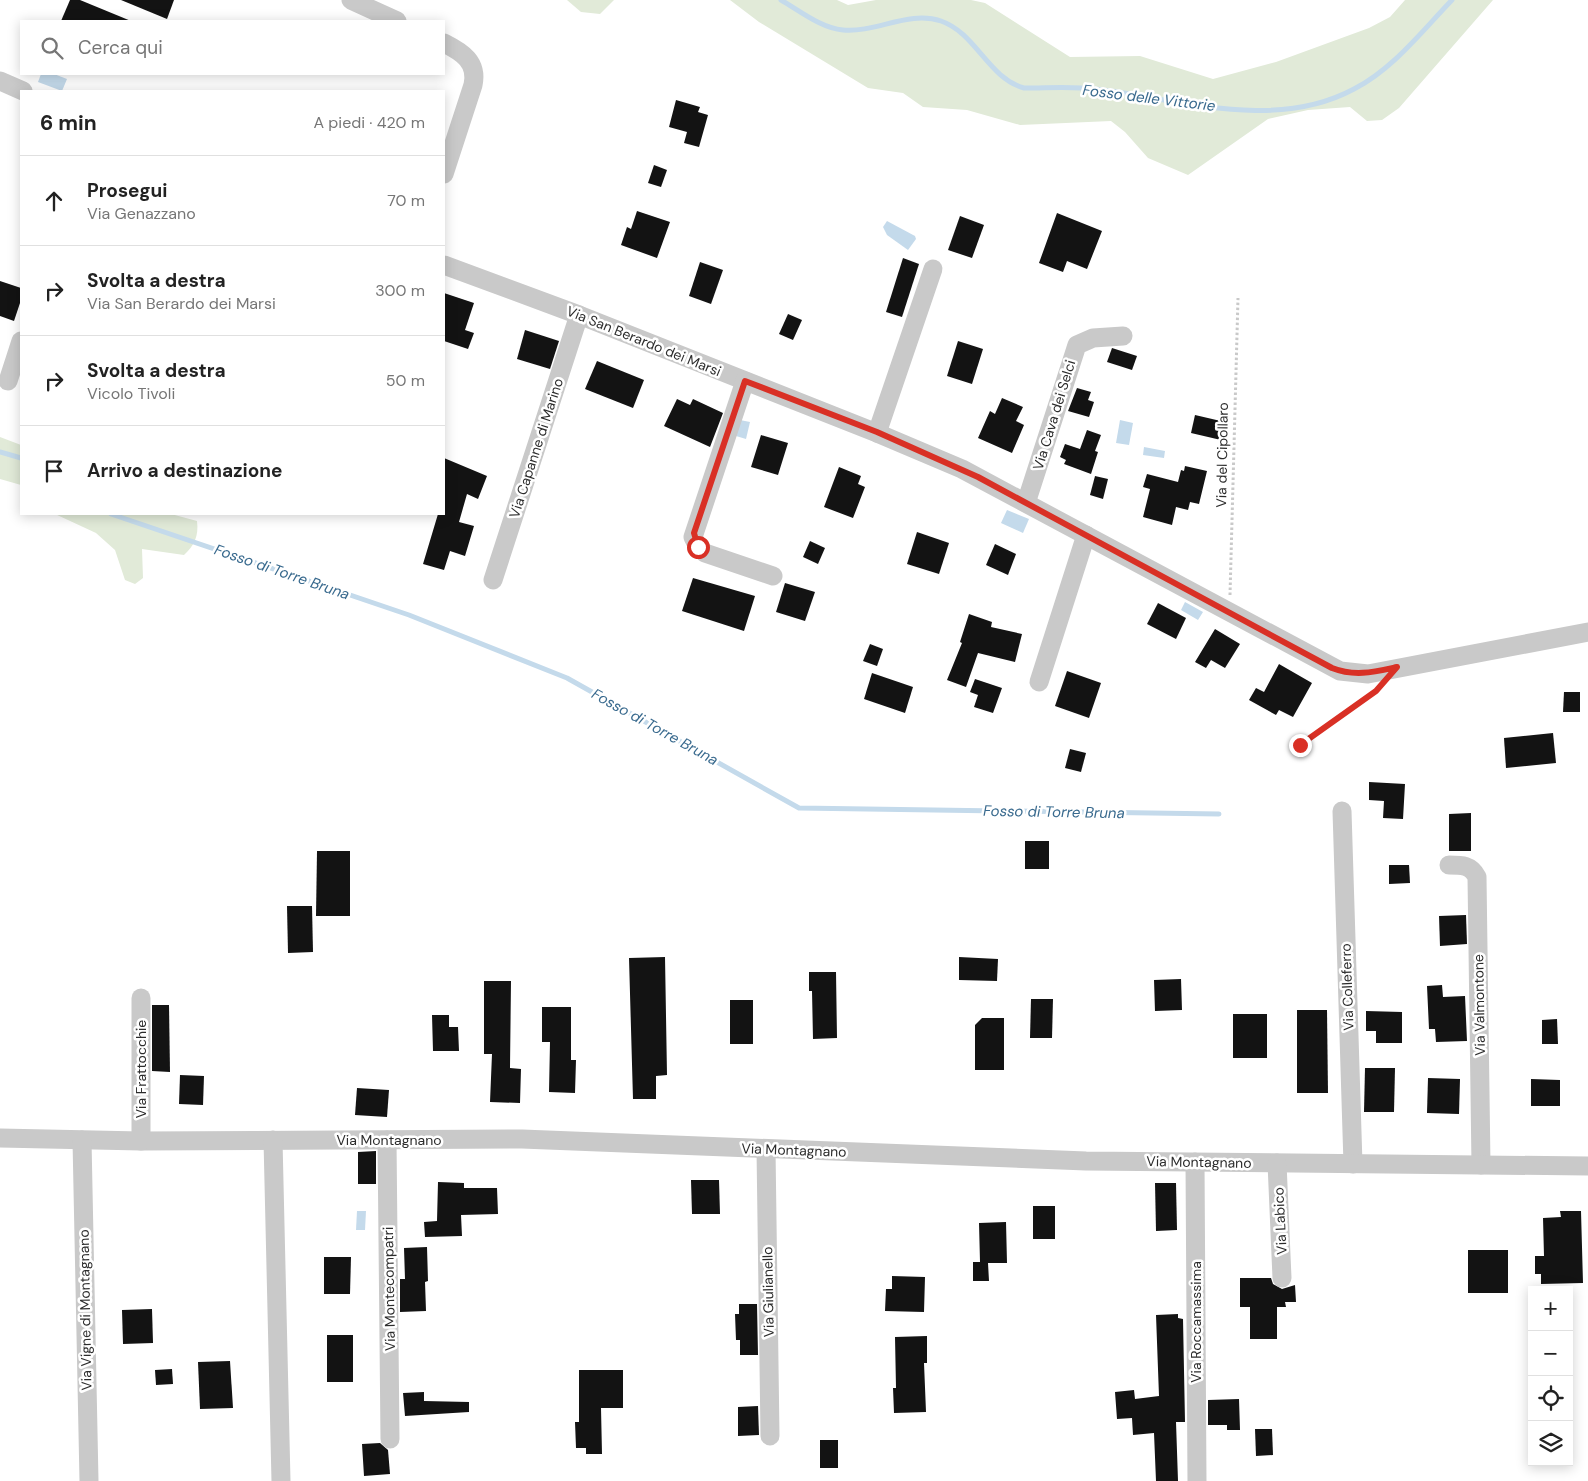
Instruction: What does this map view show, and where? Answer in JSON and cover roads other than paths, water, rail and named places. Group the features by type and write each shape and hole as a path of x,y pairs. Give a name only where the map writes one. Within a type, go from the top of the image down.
{"street":[{"path":"351,0 395,20"},
{"path":"445,44 466,57 474,73 473,85 445,171"},
{"path":"0,81 21,90"},
{"name":"Via San Berardo dei Marsi","path":"445,265 578,315 877,432 962,469 1340,671 1363,674 1588,632"},
{"path":"877,432 933,268"},
{"name":"Via Capanne di Marino","path":"493,580 578,315"},
{"name":"Via Cava dei Selci","path":"1026,503 1077,345 1093,338 1123,336"},
{"path":"8,381 20,344"},
{"path":"745,381 694,537 698,547 705,553 773,576"},
{"path":"1039,682 1086,535"},
{"name":"Via Colleferro","path":"1342,811 1353,1164"},
{"name":"Via Valmontone","path":"1449,865 1466,866 1473,870 1477,877 1481,1165"},
{"name":"Via Frattocchie","path":"140,1141 141,998"},
{"name":"Via Montagnano","path":"0,1138 140,1141 522,1139 1086,1161 1588,1166"},
{"name":"Via Vigne di Montagnano","path":"82,1140 89,1481"},
{"path":"273,1140 281,1481"},
{"name":"Via Montecompatri","path":"387,1140 390,1439"},
{"name":"Via Giulianello","path":"766,1149 770,1436"},
{"name":"Via Roccamassima","path":"1195,1162 1197,1481"},
{"name":"Via Labico","path":"1277,1163 1282,1278"}],"water":[{"path":"41,75 57,75 67,79 62,90 38,82"},
{"path":"887,221 915,236 916,239 908,250 887,235 883,227"},
{"path":"740,420 750,422 746,439 736,436"},
{"path":"1120,420 1133,423 1129,445 1116,443"},
{"path":"1144,447 1165,451 1164,458 1143,455"},
{"path":"1007,510 1029,519 1023,533 1001,523"},
{"path":"1185,602 1203,612 1198,620 1181,610"},
{"path":"357,1211 366,1211 365,1230 356,1230"}],"waterway":[{"name":"Fosso delle Vittorie","path":"781,0 819,23 835,29 855,30 917,18 941,21 964,35 1001,75 1012,83 1024,88 1087,88 1193,105 1259,111 1292,109 1323,102 1368,81 1382,71 1418,37 1452,0"},
{"name":"Fosso di Torre Bruna","path":"0,452 20,458"},
{"name":"Fosso di Torre Bruna","path":"114,515 409,615 567,678 799,808 1219,814"}]}
